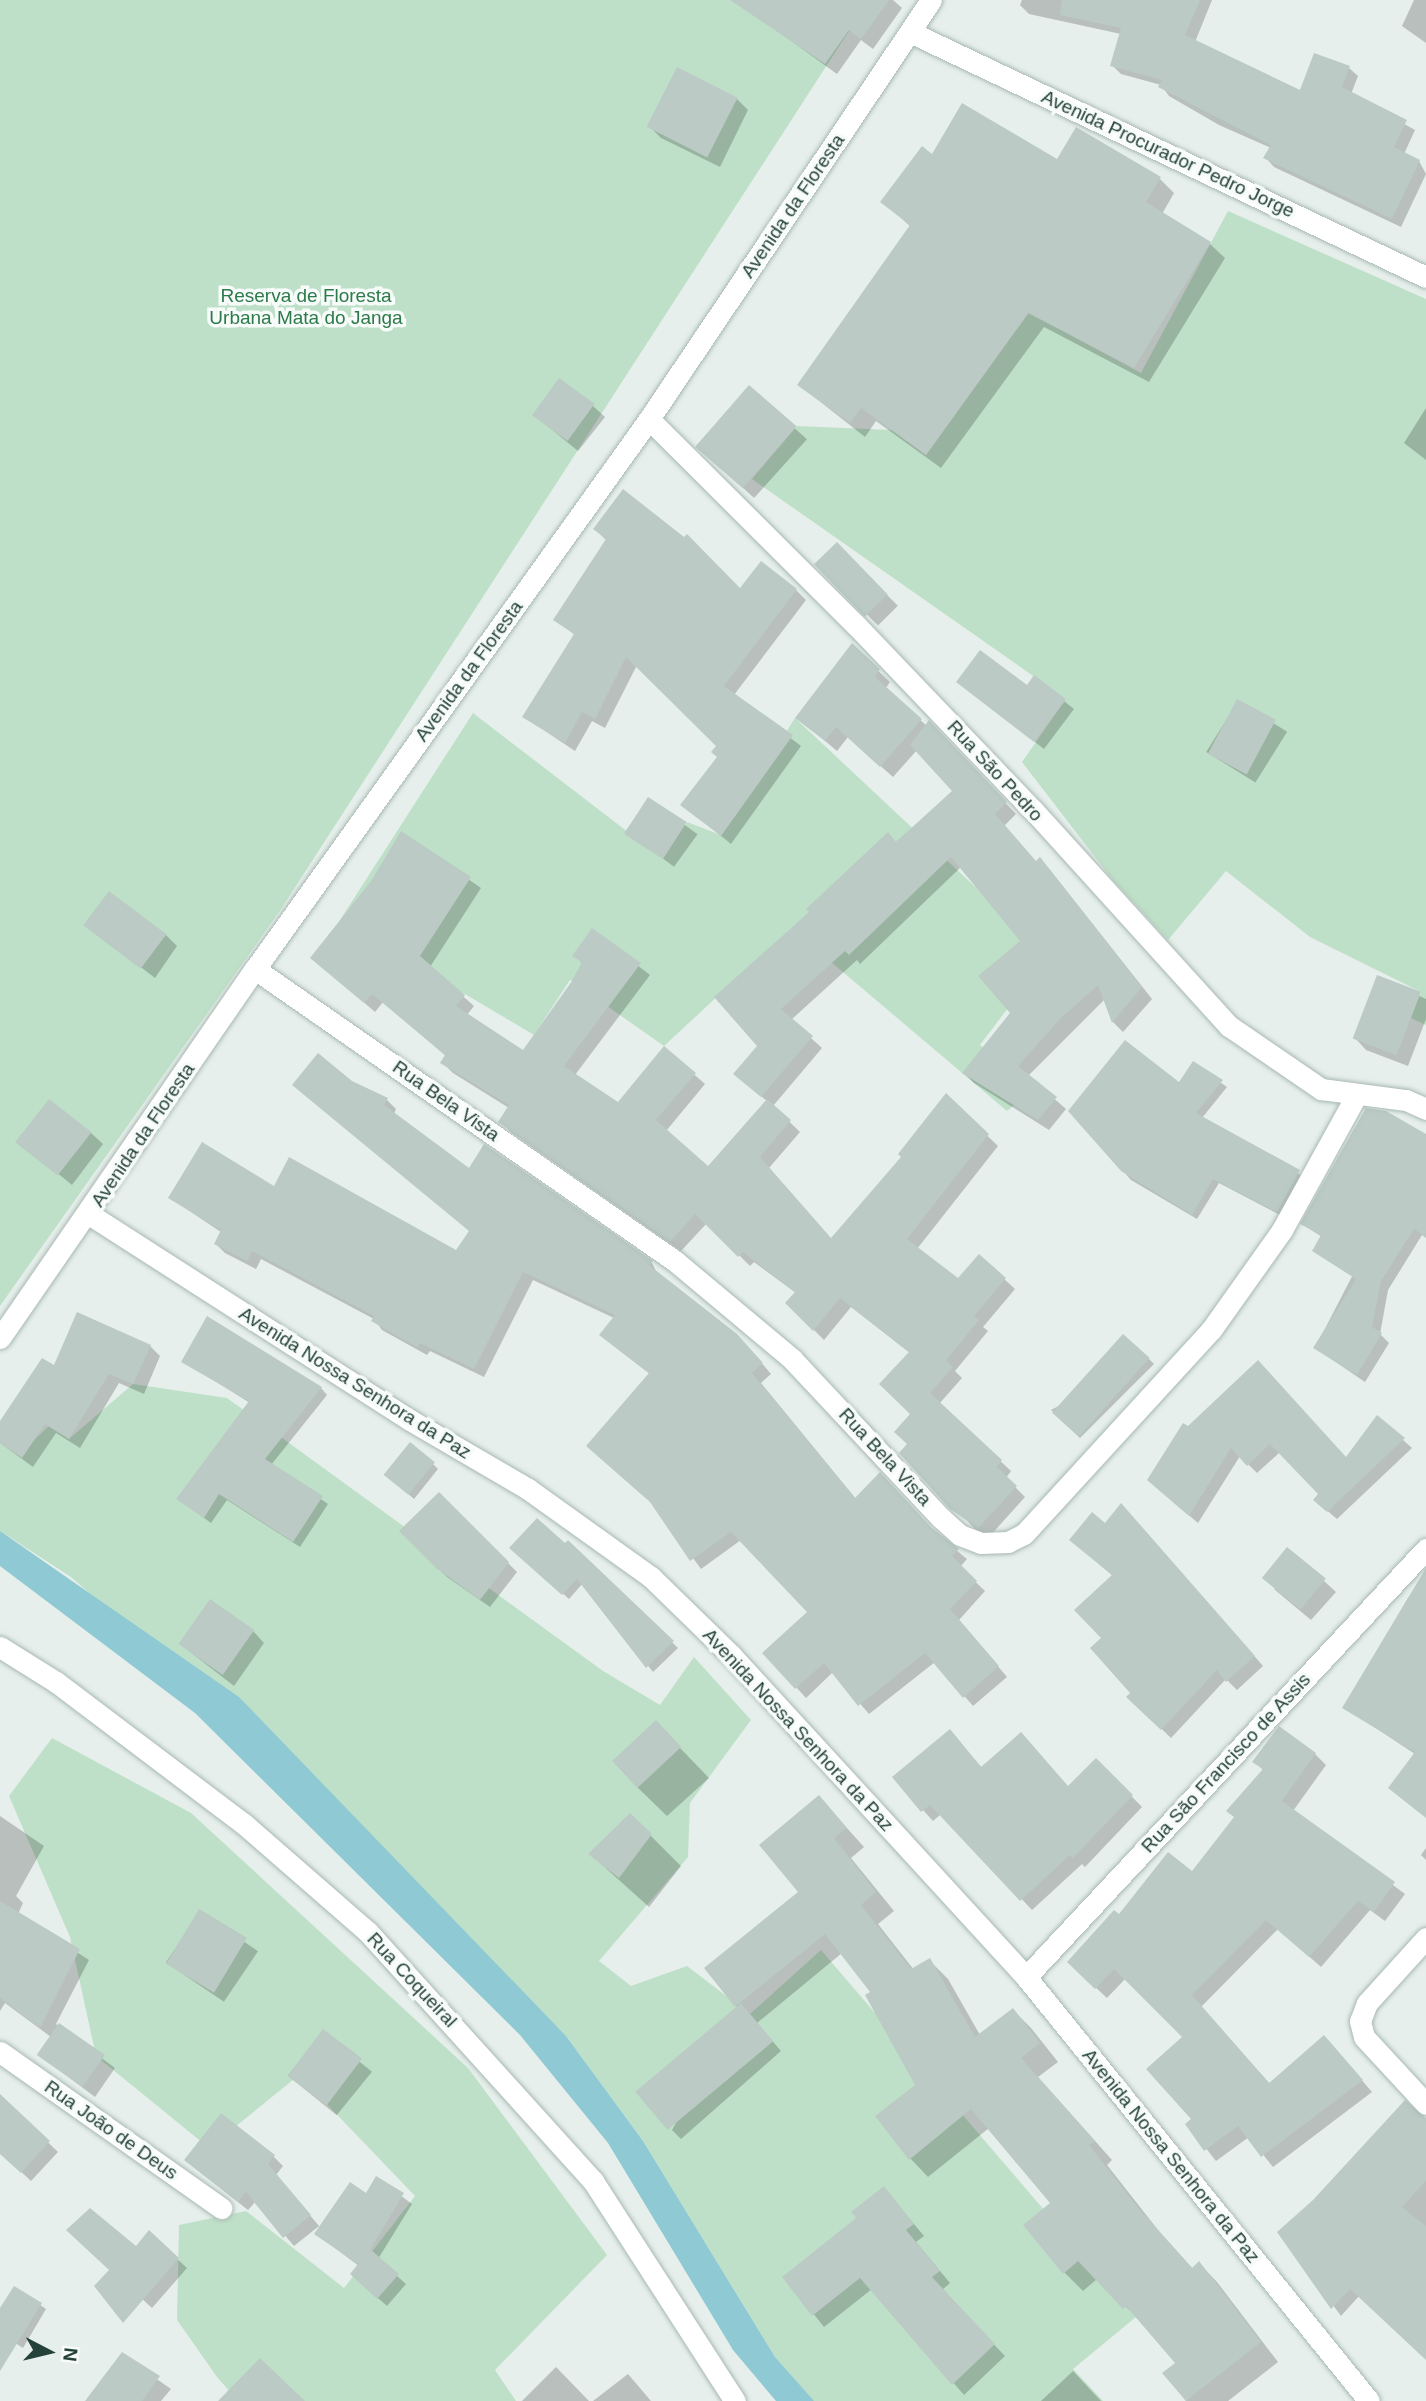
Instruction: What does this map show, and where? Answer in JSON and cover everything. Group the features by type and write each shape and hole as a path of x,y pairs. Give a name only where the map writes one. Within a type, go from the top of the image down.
{"street":[{"name":"Avenida da Floresta","path":"0,1338 89,1214 255,969 649,419 931,0"},
{"name":"Avenida Procurador Pedro Jorge","path":"910,32 1426,277"},
{"name":"Rua São Pedro","path":"649,419 912,683 1229,1026 1321,1088 1356,1096"},
{"name":"Rua Bela Vista","path":"255,969 676,1261 792,1359 941,1518 960,1535 981,1543 1008,1542 1024,1534 1211,1330 1282,1230 1356,1096"},
{"path":"1356,1096 1406,1100 1426,1109"},
{"name":"Avenida Nossa Senhora da Paz","path":"89,1214 410,1420 528,1489 651,1577 731,1655 1026,1976 1369,2401"},
{"name":"Rua São Francisco de Assis","path":"1026,1976 1426,1549"},
{"name":"Rua Coqueiral","path":"0,1647 56,1682 244,1824 368,1932 593,2181 735,2401"},
{"path":"1426,1938 1367,2003 1360,2021 1364,2037 1426,2104"},
{"name":"Rua João de Deus","path":"0,2052 221,2208"}],"green space":[{"name":"Reserva de Floresta Urbana Mata do Janga","path":"0,0 869,0 281,909 0,1306"},
{"path":"1228,211 1426,299 1426,1025 1411,1018 1421,992 1310,937 1226,871 1168,940 1112,879 1022,762 1066,699 752,479 797,426 892,430 926,455 1036,303 1072,336 1141,373"},
{"path":"473,713 663,859 687,822 721,835 795,718 1048,955 980,1045 1040,1083 1007,1111 791,928 664,1046 570,980 534,1035 340,920"},
{"path":"133,1384 227,1398 603,1671 660,1705 694,1657 751,1720 690,1803 688,1857 599,1961 631,1986 687,1966 750,2014 821,1950 1136,2317 1073,2369 1103,2401 813,2401 775,2357 643,2141 566,2036 403,1870 71,1577 0,1531 0,1443 18,1455 49,1426 69,1439"},
{"path":"52,1738 191,1813 468,2068 607,2255 495,2370 516,2401 238,2401 217,2377 177,2320 179,2225 246,2211 344,2288 415,2196 299,2075 209,2148 96,2056 70,1937 9,1796"}],"water":[{"path":"0,1531 239,1697 566,2036 643,2141 775,2357 814,2401 776,2401 733,2350 608,2143 520,2035 195,1713 0,1566"}],"building":[{"path":"730,0 889,0 861,39 849,30 825,64"},
{"path":"1062,0 1200,0 1185,35 1300,90 1314,53 1350,66 1342,87 1407,120 1394,147 1420,160 1392,219 1263,158 1271,145 1158,87 1162,80 1110,66 1121,28 1060,15"},
{"path":"677,67 738,98 707,158 647,127"},
{"path":"962,103 1057,159 1076,127 1161,177 1146,202 1211,242 1134,368 1028,313 926,455 861,408 850,423 797,385 910,225 880,202 922,146 932,154"},
{"path":"559,378 595,404 568,441 532,415"},
{"path":"749,385 797,426 743,488 695,447"},
{"path":"623,489 684,537 687,534 740,588 761,561 797,589 724,686 793,735 721,836 680,805 717,757 711,752 716,746 626,657 595,719 582,712 565,743 522,717 574,634 553,620 606,539 593,529"},
{"path":"837,542 888,595 865,617 814,564"},
{"path":"852,643 880,669 875,677 922,719 880,767 836,727 825,741 795,718"},
{"path":"980,650 1027,685 1034,675 1066,699 1034,742 956,682"},
{"path":"1237,699 1276,720 1247,774 1208,754"},
{"path":"929,720 1007,802 995,814 1036,861 1040,857 1142,987 1112,1023 1098,985 1061,1018 1018,1066 1057,1097 1038,1120 962,1073 1010,1013 978,976 1020,941 951,857 849,955 845,951 781,1009 813,1036 761,1097 733,1074 757,1046 714,997 809,912 806,909 888,832 896,842 952,791 910,745"},
{"path":"648,797 687,822 663,859 624,834"},
{"path":"401,831 471,877 420,956 465,995 456,1006 523,1050 572,981 582,962 572,956 592,928 641,963 564,1066 618,1102 664,1046 696,1073 656,1120 708,1166 767,1099 791,1120 760,1157 831,1238 901,1157 898,1154 946,1093 989,1134 907,1239 958,1278 979,1254 1006,1278 974,1316 979,1320 946,1360 953,1367 930,1393 1002,1460 997,1467 1017,1486 978,1528 950,1509 899,1453 907,1444 894,1432 910,1414 879,1384 909,1352 840,1298 813,1331 785,1303 795,1292 743,1252 738,1257 695,1214 670,1242 498,1122 509,1105 440,1063 445,1055 372,994 364,1003 310,958 371,881"},
{"path":"109,891 167,934 141,969 83,925"},
{"path":"1377,975 1421,992 1397,1055 1353,1038"},
{"path":"1125,1040 1179,1082 1193,1061 1223,1080 1196,1113 1300,1170 1277,1212 1213,1179 1192,1215 1121,1171 1068,1111"},
{"path":"318,1053 352,1081 388,1098 384,1105 469,1168 484,1144 653,1261 649,1265 737,1334 763,1363 752,1373 855,1498 880,1472 932,1528 959,1549 952,1556 977,1581 950,1609 999,1666 963,1698 925,1653 858,1706 824,1663 795,1689 762,1653 807,1612 731,1532 690,1561 650,1502 586,1446 649,1373 599,1335 615,1315 523,1272 474,1369 420,1343 417,1347 371,1321 374,1316 252,1251 247,1261 214,1244 221,1230 168,1198 202,1142 274,1186 289,1157 456,1250 469,1231 292,1085"},
{"path":"49,1099 92,1132 58,1176 15,1142"},
{"path":"1366,1108 1386,1111 1426,1134 1426,1237 1414,1229 1381,1281 1372,1327 1382,1333 1357,1375 1313,1348 1356,1279 1312,1251 1321,1235 1300,1224"},
{"path":"77,1312 151,1345 133,1384 109,1374 69,1439 45,1424 22,1458 0,1443 0,1421 42,1358 54,1365"},
{"path":"207,1316 322,1387 265,1459 323,1496 293,1542 219,1494 204,1518 176,1499 249,1401 181,1362"},
{"path":"1123,1334 1150,1358 1079,1437 1052,1413"},
{"path":"1258,1360 1346,1457 1377,1415 1405,1438 1327,1512 1313,1500 1318,1494 1270,1444 1247,1466 1231,1448 1189,1516 1147,1480 1183,1423 1188,1426"},
{"path":"410,1442 435,1462 408,1495 384,1475"},
{"path":"439,1492 509,1562 480,1600 436,1568 399,1531"},
{"path":"1121,1503 1255,1656 1226,1682 1217,1670 1161,1730 1126,1697 1130,1693 1090,1648 1101,1638 1074,1610 1112,1575 1069,1540 1092,1512 1105,1523"},
{"path":"537,1518 565,1543 568,1540 674,1641 646,1668 577,1579 562,1595 509,1548"},
{"path":"1287,1547 1326,1578 1301,1610 1262,1578"},
{"path":"1426,1568 1426,1818 1388,1788 1415,1752 1342,1708"},
{"path":"210,1599 254,1630 223,1675 178,1644"},
{"path":"656,1720 681,1747 637,1788 612,1761"},
{"path":"1279,1726 1316,1753 1282,1801 1395,1882 1374,1912 1358,1901 1309,1957 1266,1920 1192,1995 1269,2083 1324,2035 1363,2080 1261,2157 1238,2126 1204,2151 1185,2124 1191,2119 1146,2069 1182,2037 1114,1969 1095,1989 1067,1962 1114,1910 1119,1914 1168,1852 1192,1871 1234,1817 1226,1811 1263,1769 1252,1762"},
{"path":"950,1729 981,1767 1021,1732 1068,1786 1096,1758 1133,1795 1073,1858 1070,1855 1020,1901 930,1805 921,1812 892,1777"},
{"path":"819,1795 847,1828 834,1838 876,1892 861,1905 911,1969 930,1958 975,2037 1013,2008 1040,2043 1021,2058 1095,2141 1089,2145 1140,2210 1192,2268 1199,2261 1261,2342 1186,2401 1162,2373 1175,2363 1126,2306 1123,2309 1078,2261 1063,2274 1023,2225 1050,2203 971,2109 909,2160 875,2116 915,2085 865,1995 870,1992 825,1934 735,2007 704,1968 798,1892 759,1845"},
{"path":"630,1813 652,1834 619,1878 588,1854"},
{"path":"0,1901 80,1949 40,2028 0,1998"},
{"path":"199,1909 247,1938 214,1993 166,1964"},
{"path":"741,2003 773,2041 667,2130 635,2092"},
{"path":"59,2023 105,2055 83,2087 37,2055"},
{"path":"323,2029 362,2058 327,2106 287,2076"},
{"path":"0,2094 50,2141 21,2173 0,2154"},
{"path":"1405,2100 1426,2118 1426,2181 1402,2207 1426,2226 1426,2360 1350,2289 1331,2309 1277,2232 1313,2200"},
{"path":"221,2113 275,2155 268,2164 311,2215 283,2238 246,2192 238,2202 184,2160"},
{"path":"376,2176 404,2193 367,2255 371,2250 399,2274 377,2299 350,2274 358,2264 314,2234 350,2182 366,2193"},
{"path":"884,2186 914,2224 906,2230 940,2271 932,2277 995,2344 952,2385 860,2278 812,2316 782,2277 856,2218 851,2212"},
{"path":"90,2208 136,2246 149,2230 179,2258 123,2323 94,2286 109,2270 66,2230"},
{"path":"14,2286 42,2303 0,2371 0,2308"},
{"path":"122,2352 160,2376 142,2401 85,2401"},
{"path":"260,2358 305,2401 218,2401"}]}
